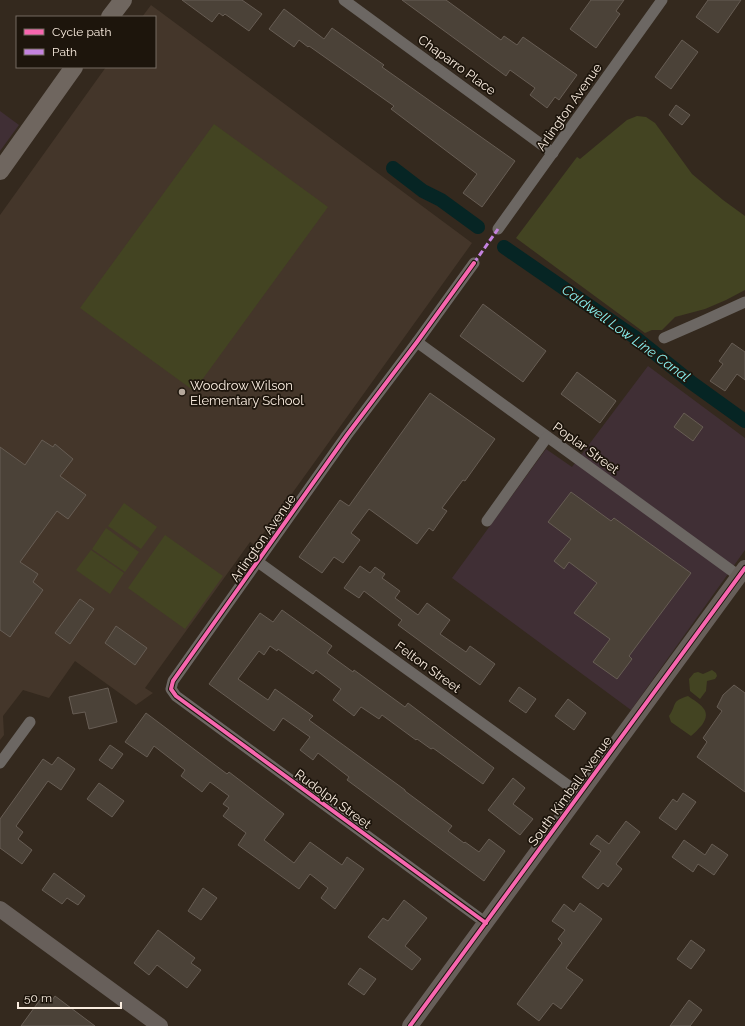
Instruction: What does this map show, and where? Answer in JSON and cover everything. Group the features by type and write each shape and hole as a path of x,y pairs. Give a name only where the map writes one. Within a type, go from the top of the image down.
{"main road":[{"path":"111,16 123,0"},
{"path":"0,171 73,68"}],"street":[{"name":"Chaparro Place","path":"344,0 553,153"},
{"name":"Arlington Avenue","path":"498,229 662,0"},
{"name":"Arlington Avenue","path":"170,690 173,681 347,435 417,342 474,262"},
{"path":"664,338 745,302"},
{"name":"Poplar Street","path":"417,342 547,437 742,572"},
{"path":"487,521 547,437"},
{"name":"Felton Street","path":"258,562 580,794"},
{"name":"South Kimball Avenue","path":"410,1026 742,572"},
{"name":"Rudolph Street","path":"170,690 176,696 486,923"},
{"path":"0,763 30,722"},
{"path":"0,909 160,1026"}],"shaded area":[{"name":"Woodrow Wilson Elementary School","path":"151,5 472,243 255,545 250,542 145,688 153,693 136,705 75,661 49,698 23,690 3,716 4,735 0,740 0,215 105,68 156,68 156,16 143,16"},
{"path":"0,111 19,125 0,151"},
{"path":"648,366 745,438 745,550 631,710 452,578 546,449 572,467"}],"green space":[{"path":"637,116 646,117 655,123 692,174 745,216 745,290 705,309 675,317 662,330 652,330 645,333 516,238 577,157 580,159 627,120"},
{"path":"214,124 328,207 194,391 80,308"},
{"path":"124,503 157,527 141,549 108,526"},
{"path":"106,528 139,552 125,572 92,549"},
{"path":"165,535 223,576 185,629 128,588"},
{"path":"91,550 124,573 110,594 76,570"},
{"path":"712,670 717,676 715,679 707,681 706,691 700,699 690,691 689,679 694,673 698,672 703,674"},
{"path":"688,696 703,708 706,715 702,725 691,736 671,722 669,716 675,703"}],"building":[{"path":"182,0 242,0 262,14 249,31 225,14 223,16 219,13 212,22"},
{"path":"402,0 446,0 501,40 504,36 517,45 523,37 577,75 559,100 555,97 547,108 530,95 535,88 510,70 506,76"},
{"path":"591,0 624,0 616,11 620,14 596,48 570,29"},
{"path":"708,0 741,0 718,33 696,17"},
{"path":"284,9 324,39 332,28 384,65 382,67 515,161 482,207 463,193 477,174 391,109 394,106 309,46 308,47 299,40 294,47 269,29"},
{"path":"682,40 698,52 671,89 655,77"},
{"path":"676,105 690,115 682,125 669,115"},
{"path":"483,304 546,351 523,382 460,336"},
{"path":"732,343 745,352 745,380 737,374 725,391 710,381 723,364 719,361"},
{"path":"577,372 616,401 600,423 561,394"},
{"path":"430,393 495,439 465,481 463,480 442,508 447,511 433,531 429,528 417,544 369,509 351,533 360,540 343,563 334,557 322,573 299,557 340,500 349,506"},
{"path":"684,413 703,427 693,441 674,427"},
{"path":"42,440 53,447 55,444 73,459 60,476 86,495 68,519 57,511 20,562 38,574 33,582 43,590 10,637 0,630 0,447 25,465"},
{"path":"571,492 611,521 614,518 691,573 629,656 632,659 617,679 593,662 610,639 574,613 597,583 569,562 564,569 554,561 571,539 548,522"},
{"path":"360,566 370,573 375,567 385,574 382,578 400,591 395,598 418,615 427,603 450,620 440,634 466,652 470,646 495,664 480,685 398,625 402,620 364,591 359,598 344,588"},
{"path":"80,599 94,609 70,644 55,633"},
{"path":"282,610 332,646 327,653 353,672 354,670 405,707 408,703 494,768 483,784 433,748 431,749 417,739 416,740 382,715 379,719 361,707 354,716 333,700 341,689 316,670 313,674 278,649 277,651 270,646 264,655 259,651 238,679 268,700 275,689 313,716 309,720 452,826 448,831 464,843 465,842 479,852 489,839 505,851 484,881 347,780 349,777 318,753 313,760 300,750 310,737 283,718 274,731 209,684 260,613 273,622"},
{"path":"116,626 147,648 135,665 105,643"},
{"path":"734,685 745,693 745,792 697,757 707,742 703,738 722,711 717,707 723,695"},
{"path":"519,687 536,699 526,713 509,701"},
{"path":"108,688 117,722 89,729 85,712 73,714 69,697"},
{"path":"568,699 586,713 574,730 555,716"},
{"path":"146,713 227,774 229,772 284,814 264,840 294,863 310,842 342,865 347,857 364,869 335,909 321,898 328,888 310,874 299,889 238,845 246,833 223,816 229,808 223,804 229,796 210,782 202,792 181,776 185,770 154,746 147,757 125,742"},
{"path":"110,745 123,754 112,769 99,760"},
{"path":"58,757 75,769 61,790 48,781 16,826 23,832 18,839 32,850 22,864 0,848 0,819 43,759 52,765"},
{"path":"513,778 525,788 513,804 533,819 520,835 488,810"},
{"path":"99,783 124,801 112,817 87,799"},
{"path":"683,793 696,802 676,830 659,818 673,799 677,802"},
{"path":"626,821 640,832 616,864 622,869 608,887 603,883 598,889 582,877 601,851 590,844 597,835 609,844"},
{"path":"684,840 705,855 712,844 728,855 714,875 698,864 693,872 672,857"},
{"path":"54,873 85,896 78,905 67,898 62,904 42,890"},
{"path":"203,888 217,898 201,920 188,911"},
{"path":"404,900 427,918 405,946 421,959 412,970 368,937 383,918 388,921"},
{"path":"580,903 602,919 566,968 583,980 561,1009 553,1003 539,1021 517,1004 562,943 558,939 565,930 552,921 564,904 574,912"},
{"path":"158,930 195,958 191,963 201,970 187,988 157,965 149,975 134,963"},
{"path":"691,940 705,950 691,969 677,959"},
{"path":"360,968 376,979 364,995 348,984"},
{"path":"55,996 95,1026 21,1026 42,997 50,1003"},
{"path":"689,1000 702,1010 690,1026 670,1026"}],"waterway":[{"name":"Caldwell Low Line Canal","path":"393,168 423,191 441,200 478,227"},
{"name":"Caldwell Low Line Canal","path":"504,247 636,338 692,383 745,421"}],"marked path":[{"path":"474,263 498,229"}],"cycle path":[{"path":"474,263 347,435 173,681 171,689 176,696 486,923"},
{"path":"410,1026 745,568"}],"place":[{"name":"Woodrow Wilson Elementary School","path":"182,392"}]}
